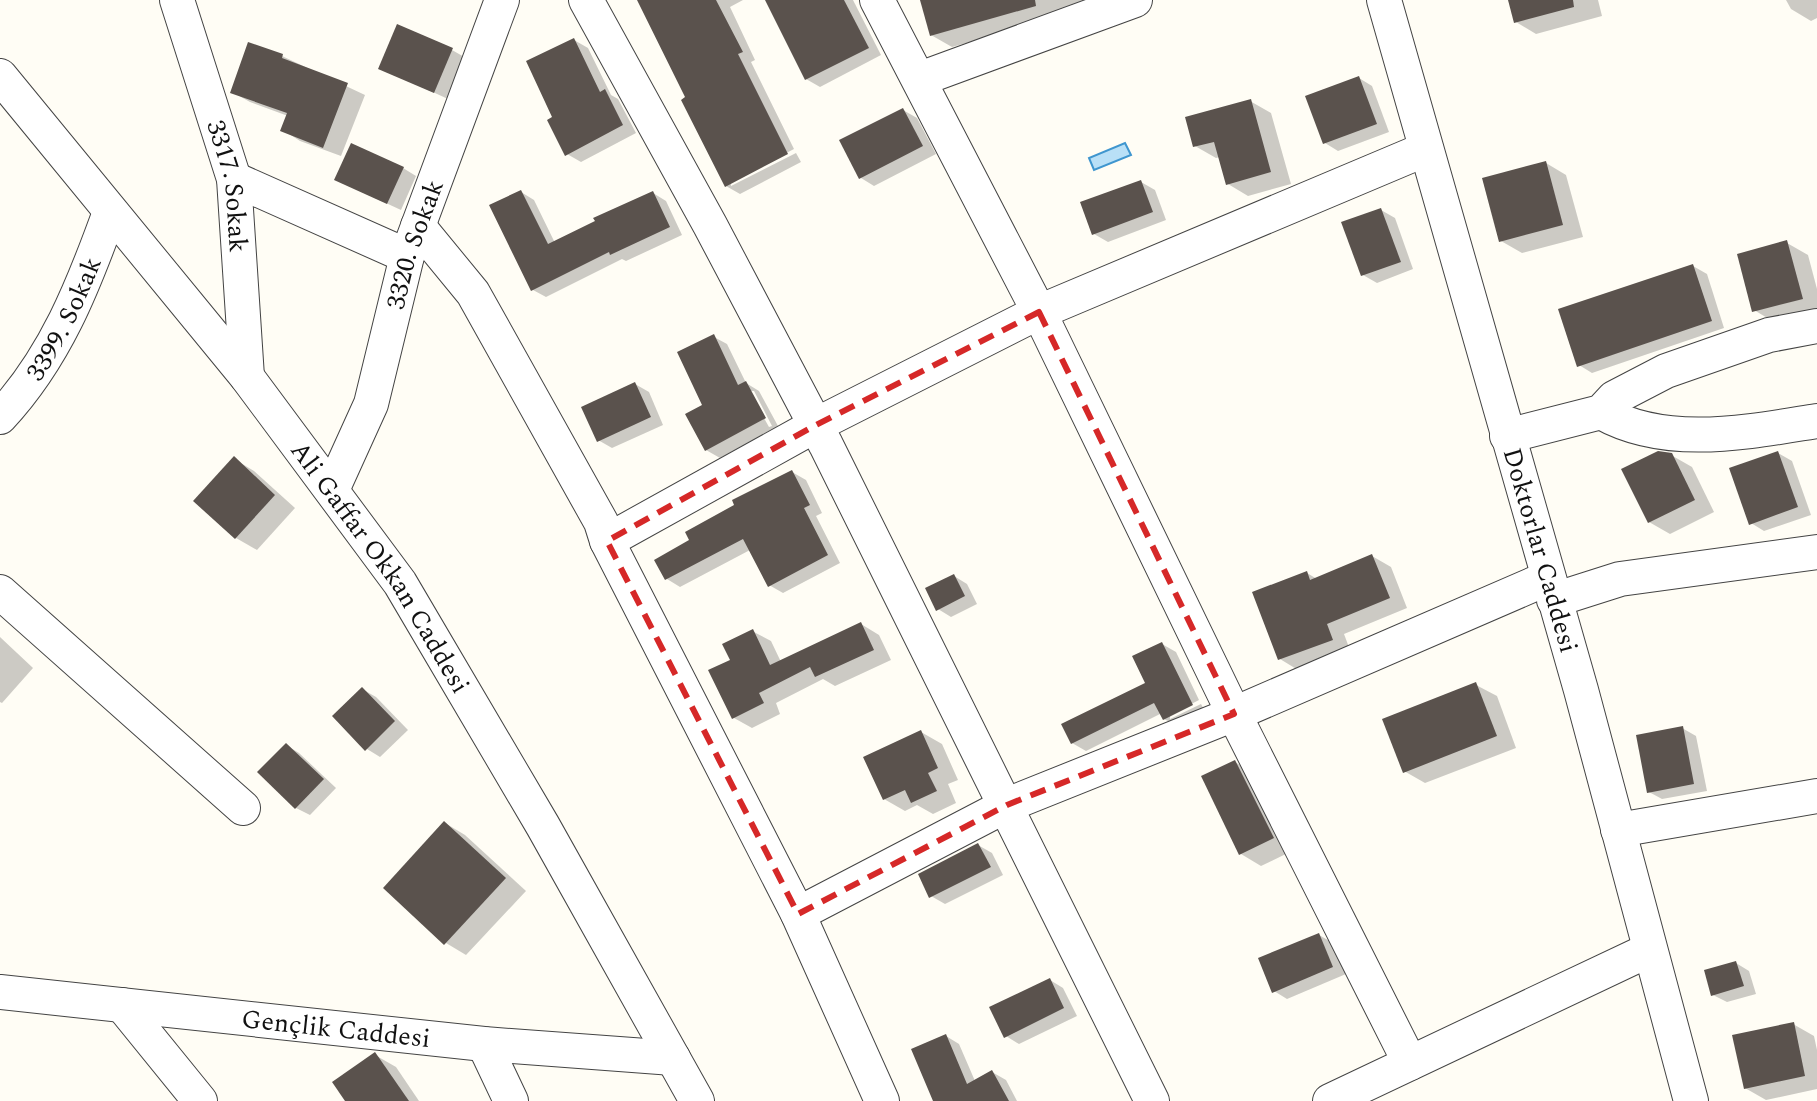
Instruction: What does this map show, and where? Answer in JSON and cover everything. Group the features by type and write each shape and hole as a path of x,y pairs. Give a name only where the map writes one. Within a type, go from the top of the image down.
{"street":[{"name":"3317. Sokak","path":"177,0 234,179 247,377"},
{"name":"3320. Sokak","path":"332,490 371,404 412,241 502,0"},
{"path":"586,0 816,425 1152,1101"},
{"path":"877,0 1039,312 1234,714 1410,1063"},
{"path":"920,79 1135,0"},
{"name":"Doktorlar Caddesi","path":"1384,0 1581,690 1691,1101"},
{"name":"Ali Gaffar Okkan Caddesi","path":"0,76 247,377 400,583 464,689 697,1101"},
{"path":"607,541 816,425 1039,312 1426,149"},
{"path":"234,179 412,241 473,293 601,522 607,541 798,914 882,1101"},
{"name":"3399. Sokak","path":"0,417 23,392 58,338 84,283 110,212"},
{"path":"1507,436 1601,412 1614,398 1666,371 1769,335 1817,326"},
{"path":"1601,412 1617,422 1664,433 1735,433 1817,421"},
{"path":"798,914 1007,805 1551,589 1817,552"},
{"path":"0,592 243,808"},
{"path":"1618,830 1817,796"},
{"path":"1330,1101 1649,950"},
{"name":"Gençlik Caddesi","path":"0,992 484,1044 673,1058"},
{"path":"122,1005 200,1101"},
{"path":"484,1044 511,1101"}],"highlighted area":[{"path":"1039,312 1234,714 1007,805 798,914 607,541 816,425"}],"water":[{"path":"1125,143 1131,155 1094,170 1089,158"}],"building":[{"path":"637,0 716,0 743,52 738,54 788,154 725,187 681,100 685,97"},
{"path":"765,0 844,0 869,48 805,80"},
{"path":"920,0 1035,0 1036,6 930,36"},
{"path":"1508,0 1573,0 1574,7 1514,23"},
{"path":"397,24 453,48 434,93 378,69"},
{"path":"574,38 600,92 605,89 623,125 565,156 547,120 552,117 526,61"},
{"path":"248,42 348,83 323,148 280,131 287,113 230,93"},
{"path":"1359,76 1377,124 1323,144 1305,96"},
{"path":"1251,99 1271,172 1226,185 1214,142 1193,147 1185,117"},
{"path":"903,108 923,146 859,179 839,140"},
{"path":"351,143 404,167 387,204 334,180"},
{"path":"1546,161 1563,225 1499,242 1482,178"},
{"path":"1141,180 1153,212 1092,235 1080,202"},
{"path":"521,190 548,244 595,221 593,218 653,191 670,227 610,255 609,252 531,291 489,205"},
{"path":"1381,208 1401,262 1361,276 1341,222"},
{"path":"1787,240 1803,299 1752,312 1737,254"},
{"path":"1693,264 1712,321 1577,367 1558,309"},
{"path":"714,334 738,385 746,381 766,418 705,451 685,414 702,405 677,352"},
{"path":"635,382 651,417 597,442 581,407"},
{"path":"1658,451 1672,453 1695,500 1648,523 1621,469"},
{"path":"1778,451 1798,507 1749,525 1729,468"},
{"path":"234,456 275,495 235,539 193,501"},
{"path":"792,470 810,505 804,508 828,555 768,587 743,539 665,580 654,560 689,540 685,532 734,505 732,500"},
{"path":"1372,554 1390,598 1327,624 1333,640 1278,660 1252,592 1307,571 1310,580"},
{"path":"954,574 965,596 936,611 925,588"},
{"path":"861,622 874,650 815,677 810,667 759,693 764,703 732,719 708,670 730,660 722,644 753,629 770,665"},
{"path":"1162,642 1193,705 1163,720 1154,703 1071,744 1061,724 1145,683 1132,656"},
{"path":"1476,682 1497,736 1403,773 1382,719"},
{"path":"362,687 395,721 365,751 332,716"},
{"path":"1683,726 1694,784 1647,793 1636,735"},
{"path":"921,730 938,768 928,773 937,791 911,803 905,790 883,800 863,757"},
{"path":"286,743 324,779 295,809 257,772"},
{"path":"1235,760 1274,838 1239,855 1201,776"},
{"path":"444,821 506,878 444,945 383,888"},
{"path":"978,843 991,867 929,898 918,874"},
{"path":"1319,933 1333,967 1272,993 1258,958"},
{"path":"1736,961 1744,986 1711,996 1704,970"},
{"path":"1050,978 1064,1008 1004,1038 989,1007"},
{"path":"1794,1022 1805,1076 1744,1089 1732,1035"},
{"path":"946,1034 967,1084 992,1070 1009,1101 933,1101 911,1049"},
{"path":"375,1052 409,1101 345,1101 332,1082"}]}
